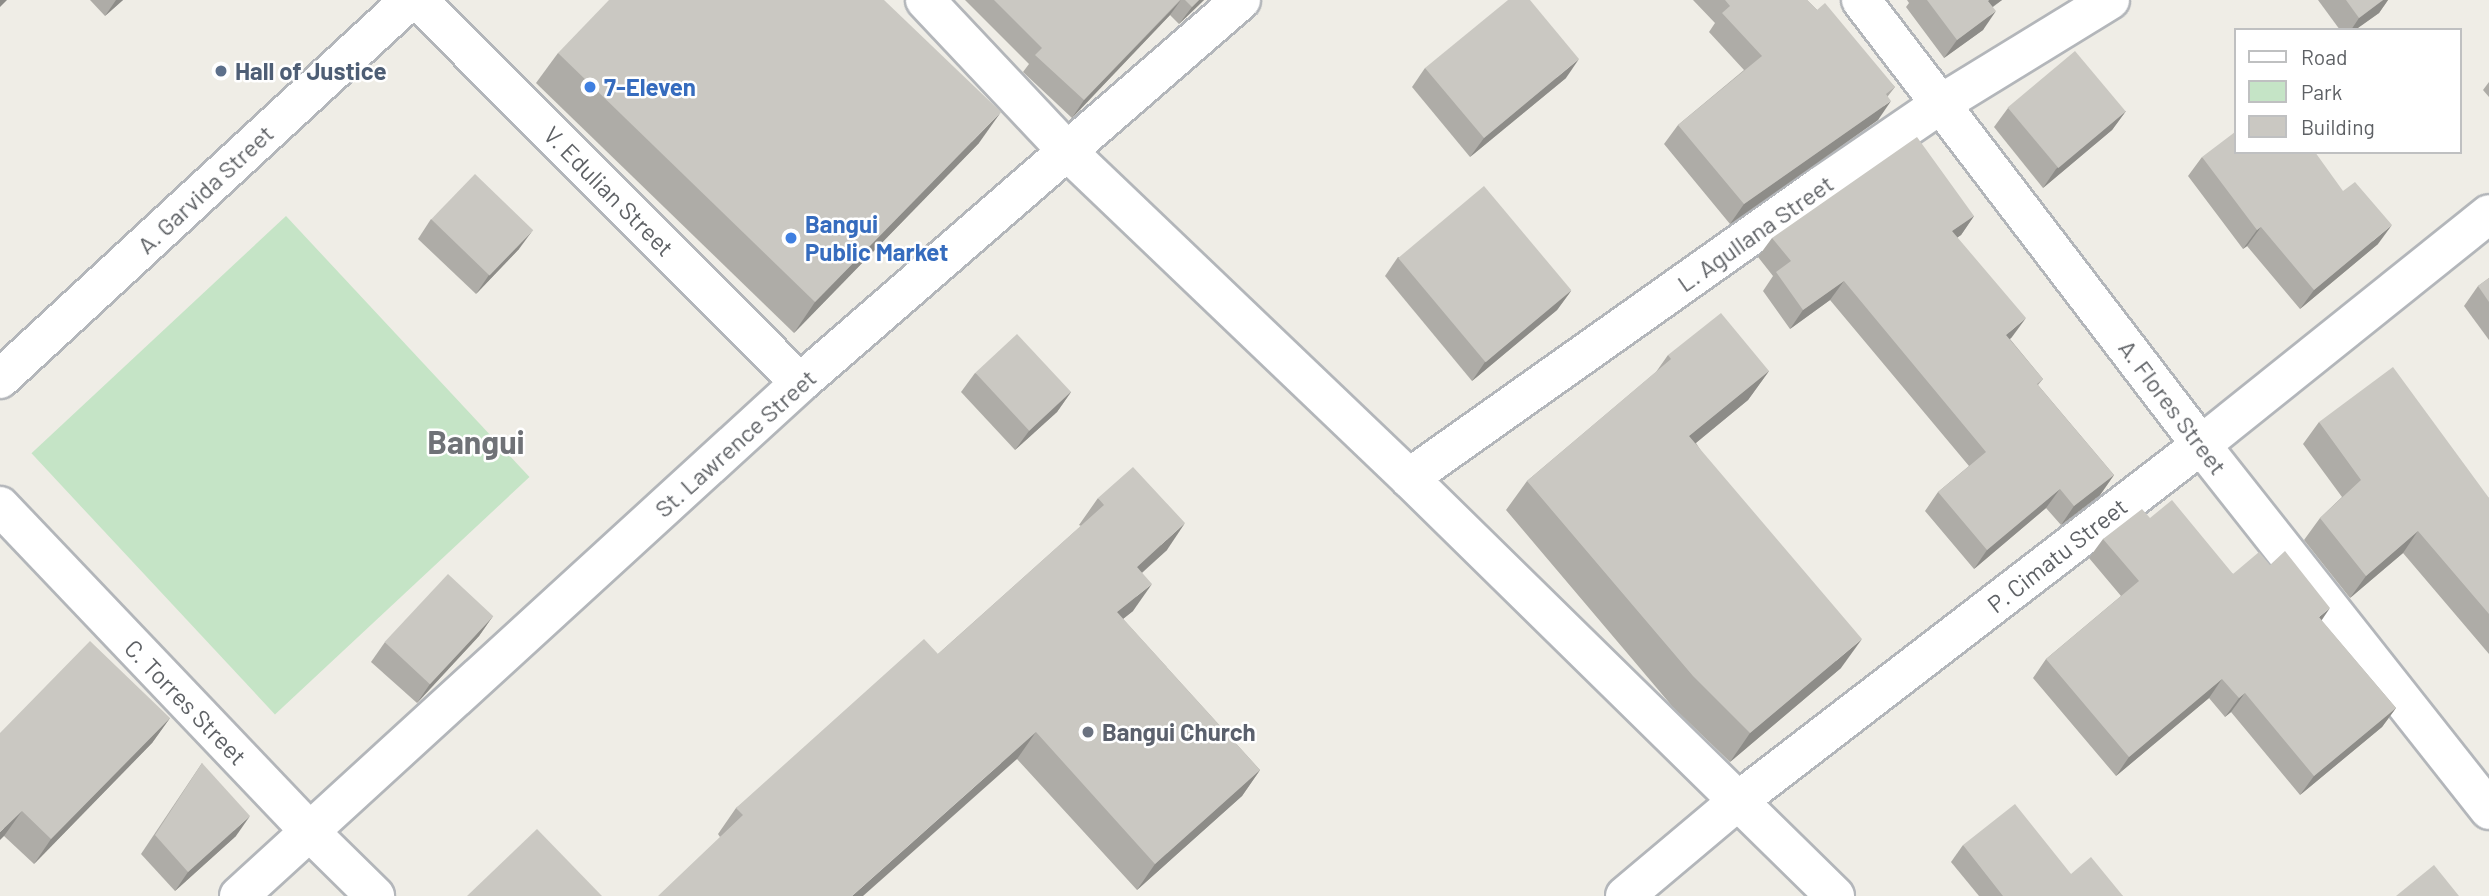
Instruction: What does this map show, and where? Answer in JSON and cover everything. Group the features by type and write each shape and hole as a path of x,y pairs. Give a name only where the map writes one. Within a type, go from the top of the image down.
{"street":[{"name":"A. Garvida Street","path":"0,379 410,0"},
{"name":"V. Edulian Street","path":"418,0 800,383"},
{"path":"925,0 1068,152 1409,478 1835,896"},
{"name":"St. Lawrence Street","path":"239,896 800,383 1241,0"},
{"name":"A. Flores Street","path":"1861,0 2201,445 2489,810"},
{"name":"L. Agullana Street","path":"1409,478 1942,103 2110,0"},
{"name":"P. Cimatu Street","path":"1625,896 1738,801 2201,445 2489,214"},
{"name":"C. Torres Street","path":"0,506 311,833 375,896"}],"green space":[{"path":"286,216 529,477 275,714 31,453"}],"building":[{"name":"Bangui Public Market","path":"609,0 884,0 1001,112 815,302 558,53"},
{"path":"994,0 1180,0 1084,100 1035,55 1042,48"},
{"path":"1185,0 1199,0 1192,7"},
{"path":"1508,0 1530,0 1579,59 1484,138 1425,68"},
{"path":"1725,0 1807,0 1817,10 1825,3 1895,87 1886,94 1891,101 1744,204 1678,125 1762,56 1722,13 1730,6"},
{"path":"1927,0 1989,0 1996,11 1957,40"},
{"path":"2346,0 2383,0 2359,18"},
{"path":"2075,51 2126,112 2058,168 2008,108"},
{"path":"2234,133 2234,154 2316,154 2343,191 2355,182 2392,225 2314,290 2261,227 2257,230 2202,157"},
{"path":"1917,137 1974,216 1952,231 2026,318 2006,335 2043,379 2037,384 2114,475 2074,506 2060,489 1987,550 1938,492 1986,452 1844,281 1803,310 1776,272 1791,261 1772,238"},
{"path":"475,174 533,230 490,276 431,219"},
{"path":"1484,186 1571,290 1486,362 1398,258"},
{"path":"2489,278 2489,302 2478,286"},
{"path":"1721,313 1769,371 1689,436 1862,639 1750,733 1693,676 1527,481 1671,359 1668,355"},
{"path":"1017,334 1071,392 1029,431 975,373"},
{"path":"2393,367 2489,498 2489,614 2418,531 2366,576 2320,518 2361,480 2319,422"},
{"path":"1133,467 1185,523 1137,567 1152,584 1117,612 1260,770 1155,864 1036,732 852,896 658,896 743,815 736,808 924,639 938,654 1104,505 1098,498"},
{"path":"2172,500 2233,574 2259,552 2270,565 2285,551 2330,608 2319,617 2396,708 2314,776 2245,693 2239,698 2222,679 2129,757 2046,659 2139,581 2103,539 2142,509 2150,518"},
{"path":"448,574 493,616 430,684 385,642"},
{"path":"90,641 170,718 51,839 22,811 0,832 0,733"},
{"path":"202,763 250,816 188,872 155,835"},
{"path":"2015,804 2071,874 2091,857 2123,896 2003,896 1963,845"},
{"path":"537,829 602,896 467,896"},
{"path":"2434,865 2459,896 2396,896"}],"place":[{"name":"Hall of Justice","path":"221,71"},
{"name":"7-Eleven","path":"590,87"},
{"name":"Bangui Public Market","path":"791,238"},
{"name":"Bangui Church","path":"1088,732"}],"district":[{"name":"Bangui","path":"476,441"}]}
